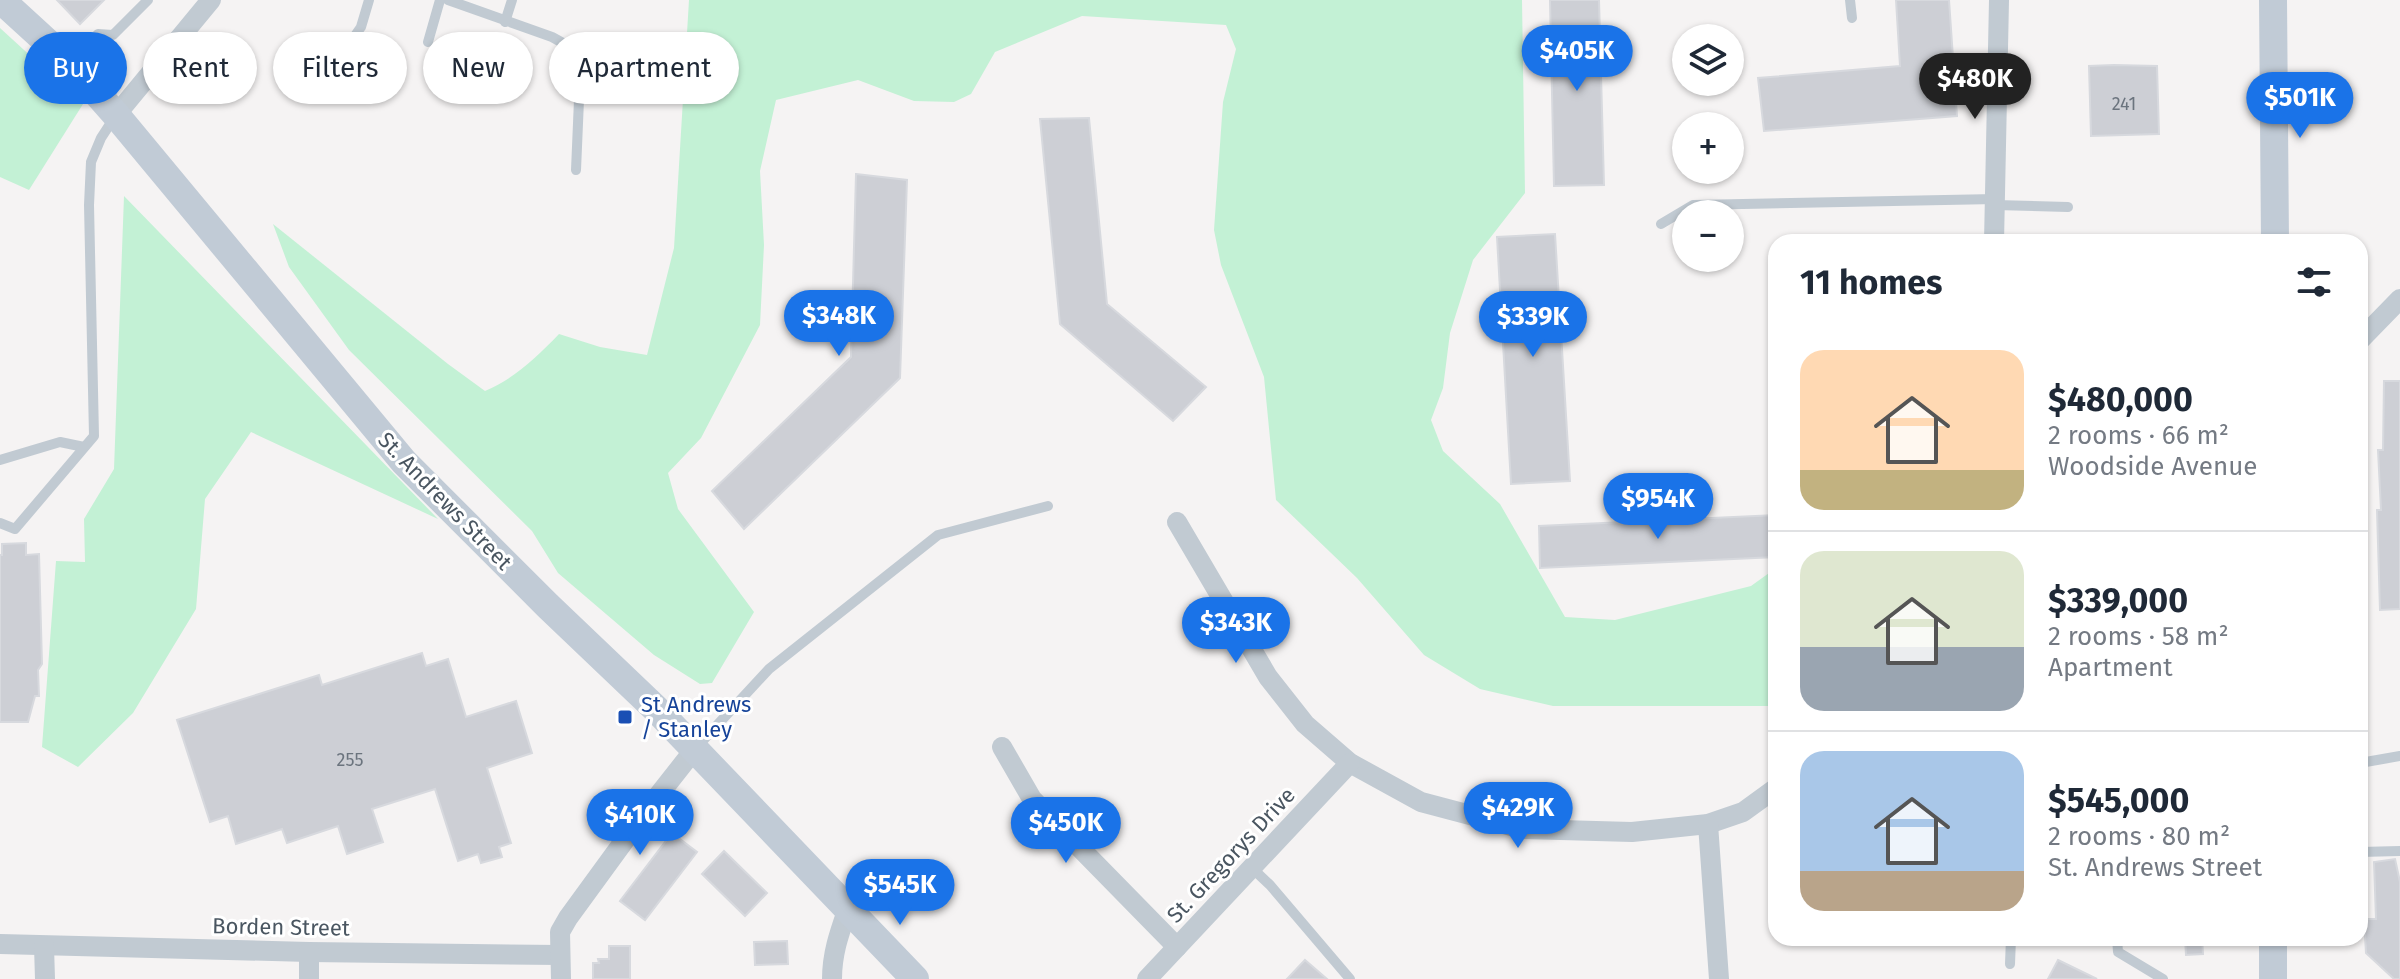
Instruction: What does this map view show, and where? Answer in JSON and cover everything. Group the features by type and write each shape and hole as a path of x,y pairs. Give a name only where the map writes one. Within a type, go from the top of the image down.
{"main road":[{"name":"St. Andrews Street","path":"1,0 36,32"},
{"path":"2273,0 2275,234"},
{"name":"St. Andrews Street","path":"106,104 404,462 656,709 915,979"},
{"path":"2273,946 2273,979"}],"street":[{"path":"116,115 211,0"},
{"path":"1994,234 1999,0"},
{"path":"2368,332 2400,299"},
{"path":"1177,522 1268,677 1305,724 1350,763 1421,802 1523,829 1632,832 1708,824 1743,812 1768,794"},
{"path":"1002,747 1032,799 1177,947"},
{"path":"561,979 560,932 568,918 694,750"},
{"name":"St. Gregorys Drive","path":"1147,979 1350,763"},
{"path":"1708,824 1719,979"},
{"path":"832,979 836,940 847,911"},
{"name":"Borden Street","path":"0,944 560,955"},
{"path":"44,946 45,979"},
{"path":"309,952 309,979"}],"lane":[{"path":"116,32 148,0"},
{"path":"358,32 369,0"},
{"path":"431,32 440,0"},
{"path":"448,0 552,37 581,53 576,170"},
{"path":"505,22 512,0"},
{"path":"1850,0 1852,18"},
{"path":"0,523 15,529 94,436 89,205 91,162 101,138 116,115"},
{"path":"1661,224 1693,205 1996,202 2068,207"},
{"path":"0,460 60,442 84,447"},
{"path":"694,750 769,669 938,535 1048,506"},
{"path":"2368,762 2400,756"},
{"path":"2368,852 2400,851"},
{"path":"1252,868 1350,979"},
{"path":"2010,964 2011,946"},
{"path":"2118,946 2118,952 2163,979"}],"green space":[{"path":"689,0 1522,0 1525,193 1473,260 1450,333 1443,388 1431,420 1443,451 1500,504 1565,617 1615,620 1751,586 1768,574 1768,706 1553,706 1480,689 1424,655 1357,578 1276,500 1264,377 1221,265 1214,230 1223,102 1236,49 1226,25 1082,16 995,52 971,94 954,102 914,101 858,80 776,100 760,171 764,245 760,325 701,438 668,473 678,509 754,612 712,683 700,684 654,655 558,573 532,531 349,350 289,267 273,224 485,391 525,367 559,334 600,347 647,355 674,248 683,104 739,104 739,32 687,32"},
{"path":"0,28 24,50 24,104 83,104 29,190 0,177"},
{"path":"124,196 438,519 251,432 205,499 196,609 133,713 78,767 42,747 56,561 85,562 84,519 114,469"}],"building":[{"path":"57,0 104,0 80,24"},
{"path":"1550,0 1599,0 1604,185 1554,186"},
{"path":"1896,0 1949,0 1957,116 1764,131 1758,78 1900,66"},
{"path":"2089,66 2157,66 2159,134 2091,136"},
{"path":"1089,118 1107,304 1206,387 1173,421 1060,324 1040,119"},
{"path":"856,174 907,180 900,378 744,529 712,491 851,357"},
{"path":"1555,234 1570,481 1511,484 1497,237"},
{"path":"2384,381 2400,381 2400,609 2380,610 2378,450 2383,450"},
{"path":"1768,515 1768,557 1540,568 1539,526"},
{"path":"26,543 26,555 39,554 42,664 38,670 39,696 35,696 28,722 0,722 0,555 2,544"},
{"path":"422,653 426,666 448,659 466,717 516,701 532,753 487,768 511,843 499,847 502,857 481,863 478,854 458,861 435,789 372,809 383,842 347,854 338,826 287,843 282,829 236,844 228,816 210,822 177,720 319,675 322,685"},
{"path":"672,833 697,852 645,920 620,901"},
{"path":"724,851 767,893 745,916 702,874"},
{"path":"2395,859 2400,882 2400,979 2394,979 2366,953 2368,919 2376,919 2374,862"},
{"path":"787,941 788,964 755,965 754,942"},
{"path":"609,946 630,946 630,979 593,979 593,963 599,963 598,959 609,959"},
{"path":"2185,946 2202,946 2203,954 2186,955"},
{"path":"1305,960 1327,979 1287,979"},
{"path":"2058,960 2097,979 2048,979"}],"place":[{"name":"St Andrews / Stanley","path":"625,717"}]}
